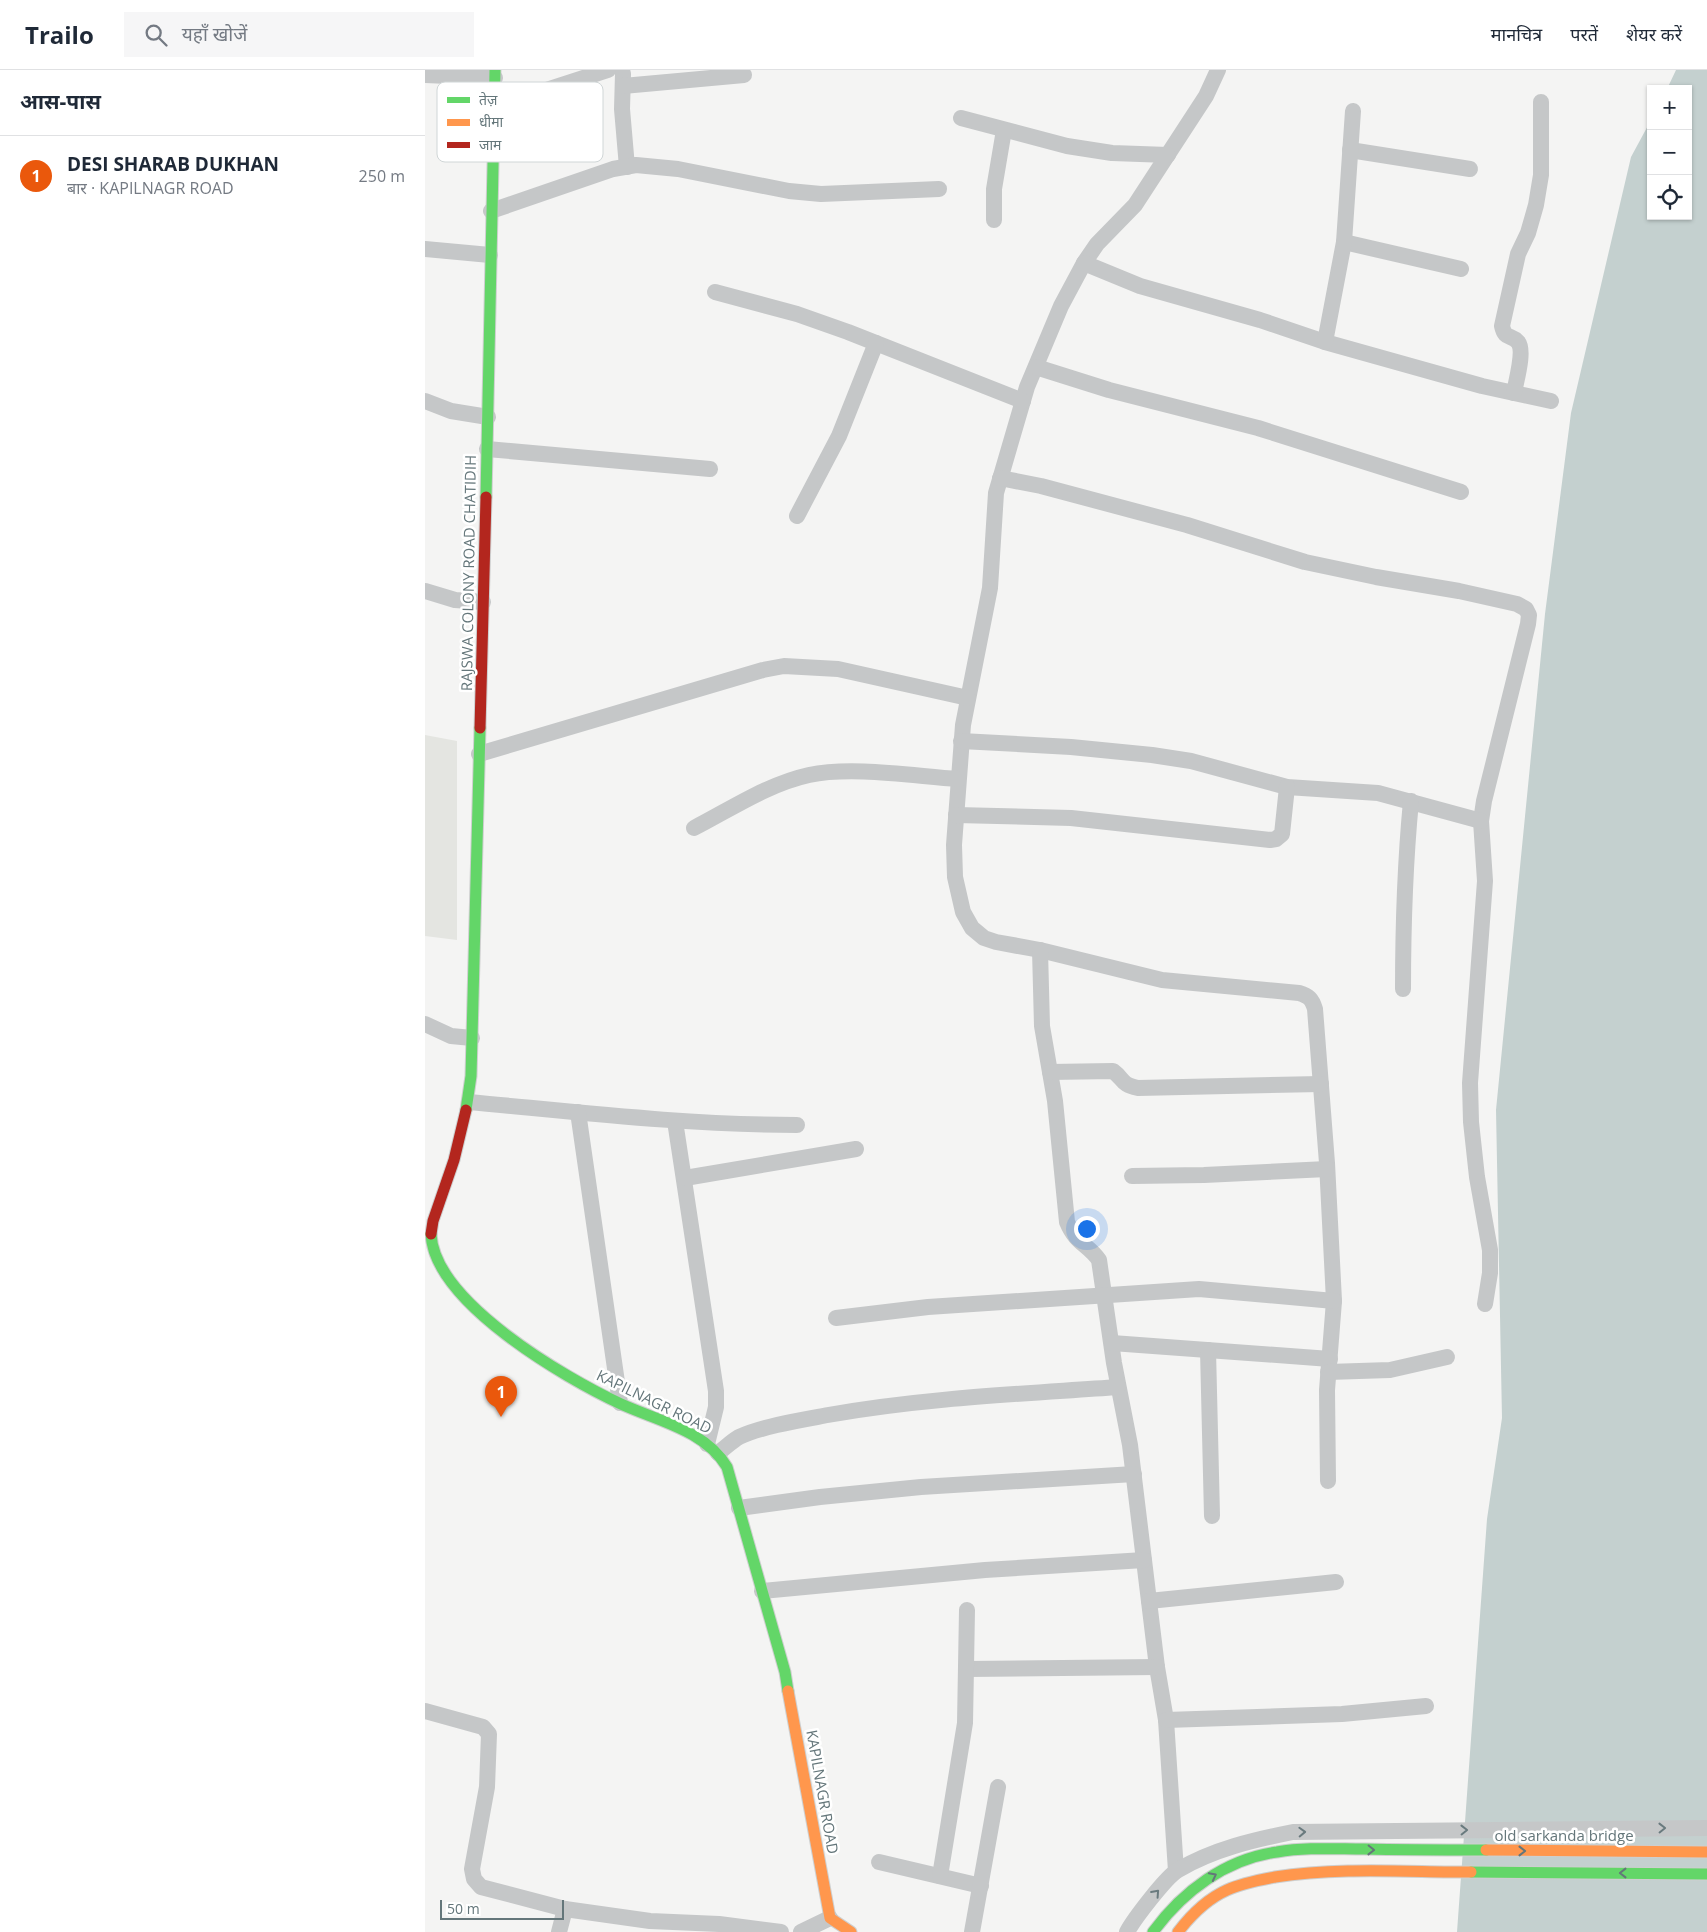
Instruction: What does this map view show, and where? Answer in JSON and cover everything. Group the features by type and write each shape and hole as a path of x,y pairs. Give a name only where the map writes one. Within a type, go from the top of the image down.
{"street":[{"path":"572,82 609,70"},
{"path":"1213,71 1206,96 1135,205 1097,244 1084,263 1061,306 1023,401 995,501 990,588 961,741 954,844 955,877 963,912 972,928 983,938 1162,980 1307,995 1312,999 1315,1009 1321,1084 1334,1301 1329,1366 1328,1481"},
{"path":"425,75 495,74"},
{"path":"627,167 622,109 622,78 744,75"},
{"path":"1514,393 1521,348 1517,341 1504,333 1502,326 1518,254 1528,233 1536,205 1541,175 1541,102"},
{"path":"1325,342 1344,242 1353,111"},
{"path":"961,118 1067,146 1112,152 1167,155"},
{"path":"994,220 995,189 1003,130"},
{"path":"1350,150 1470,169"},
{"name":"RAJSWA COLONY ROAD CHATIDIH","path":"471,1076 488,417 492,162"},
{"path":"491,211 613,169 653,165 789,191 821,194 939,189"},
{"path":"1344,242 1461,268"},
{"path":"425,249 490,255"},
{"path":"1084,263 1140,286 1260,320 1325,342 1419,369 1551,401"},
{"path":"715,292 797,314 1023,401"},
{"path":"797,516 839,436 876,343"},
{"path":"1036,367 1119,393 1258,428 1461,492"},
{"path":"425,401 451,411 488,417"},
{"path":"487,450 710,469"},
{"path":"1000,478 1041,486 1187,525 1305,562 1376,577 1459,591 1517,604 1526,609 1529,615 1528,624 1484,801 1481,821 1485,881 1470,1083 1471,1122 1476,1168 1490,1250 1490,1273 1485,1304"},
{"path":"425,591 455,600 483,602"},
{"path":"479,754 763,670 784,666 838,669 969,698"},
{"path":"961,741 1071,747 1191,761 1287,787 1378,793 1481,821"},
{"path":"694,828 771,788 809,775 845,771 958,779"},
{"path":"956,815 1071,818 1270,840 1276,839 1282,834 1287,787"},
{"path":"1403,989 1406,853 1411,801"},
{"path":"1040,950 1042,1026 1055,1101 1067,1222 1079,1242 1094,1253 1099,1260 1118,1387 1131,1445 1157,1667 1166,1720 1176,1871"},
{"path":"425,1024 451,1036 472,1038"},
{"path":"1050,1072 1113,1071 1122,1082 1128,1086 1138,1088 1321,1084"},
{"name":"KAPILNAGR ROAD","path":"471,1076 469,1102 446,1186 428,1230 431,1241 430,1257 480,1314 509,1339 539,1359 620,1403 680,1429 713,1448 727,1467 785,1672 842,1926"},
{"path":"469,1102 675,1121 748,1125 797,1125"},
{"path":"578,1112 620,1403"},
{"path":"675,1121 716,1391 713,1448 765,1429 868,1408 941,1400 1118,1387"},
{"path":"685,1178 856,1149"},
{"path":"1132,1176 1204,1175 1327,1168"},
{"path":"836,1318 928,1307 1199,1289 1334,1301"},
{"path":"1112,1343 1207,1350 1329,1366 1390,1370 1447,1357"},
{"path":"1207,1350 1213,1516"},
{"path":"739,1508 820,1497 921,1487 1134,1474"},
{"path":"762,1591 1019,1567 1144,1560"},
{"path":"1149,1601 1336,1582"},
{"path":"941,1876 965,1723 967,1610"},
{"path":"967,1669 1157,1667"},
{"path":"1166,1720 1342,1714 1426,1706"},
{"path":"425,1711 483,1727 489,1734 487,1787 472,1869 474,1879 481,1887 565,1909 650,1921 781,1932"},
{"path":"972,1932 997,1787"},
{"path":"1127,1932 1152,1898 1176,1871 1215,1852 1249,1840 1293,1832 1707,1828"},
{"name":"old sarkanda bridge","path":"1153,1932 1165,1913 1197,1884 1239,1862 1270,1852 1311,1849 1707,1852"},
{"path":"879,1862 981,1886"},
{"path":"1178,1932 1187,1918 1213,1898 1237,1886 1285,1877 1329,1873 1418,1872 1707,1874"},
{"path":"559,1932 565,1909"},
{"path":"801,1932 842,1926"}],"shaded area":[{"path":"1676,70 1707,70 1707,1932 1457,1932 1487,1519 1502,1418 1496,1110 1545,614 1571,413 1631,157 1647,127 1647,220 1692,220 1692,85 1669,85"},
{"path":"425,735 457,741 457,940 425,936"}],"traffic: fast":[{"path":"495,70 495,82"},
{"path":"486,497 493,162"},
{"path":"466,1110 471,1076 480,728"},
{"path":"431,1234 438,1260 454,1286 478,1311 506,1335 568,1376 621,1404 694,1435 718,1454 727,1467 785,1672 788,1691"},
{"path":"1153,1932 1178,1903 1207,1879 1240,1862 1258,1856 1288,1850 1310,1849 1486,1850"},
{"path":"1471,1872 1707,1874"}],"traffic: slow":[{"path":"788,1691 830,1918 851,1932"},
{"path":"1486,1850 1707,1852"},
{"path":"1178,1932 1194,1914 1213,1898 1233,1888 1263,1879 1299,1874 1348,1871 1471,1872"}],"traffic: jam":[{"path":"480,728 486,497"},
{"path":"431,1234 433,1221 454,1160 466,1110"}],"place":[{"name":"DESI SHARAB DUKHAN","path":"501,1417"}]}
